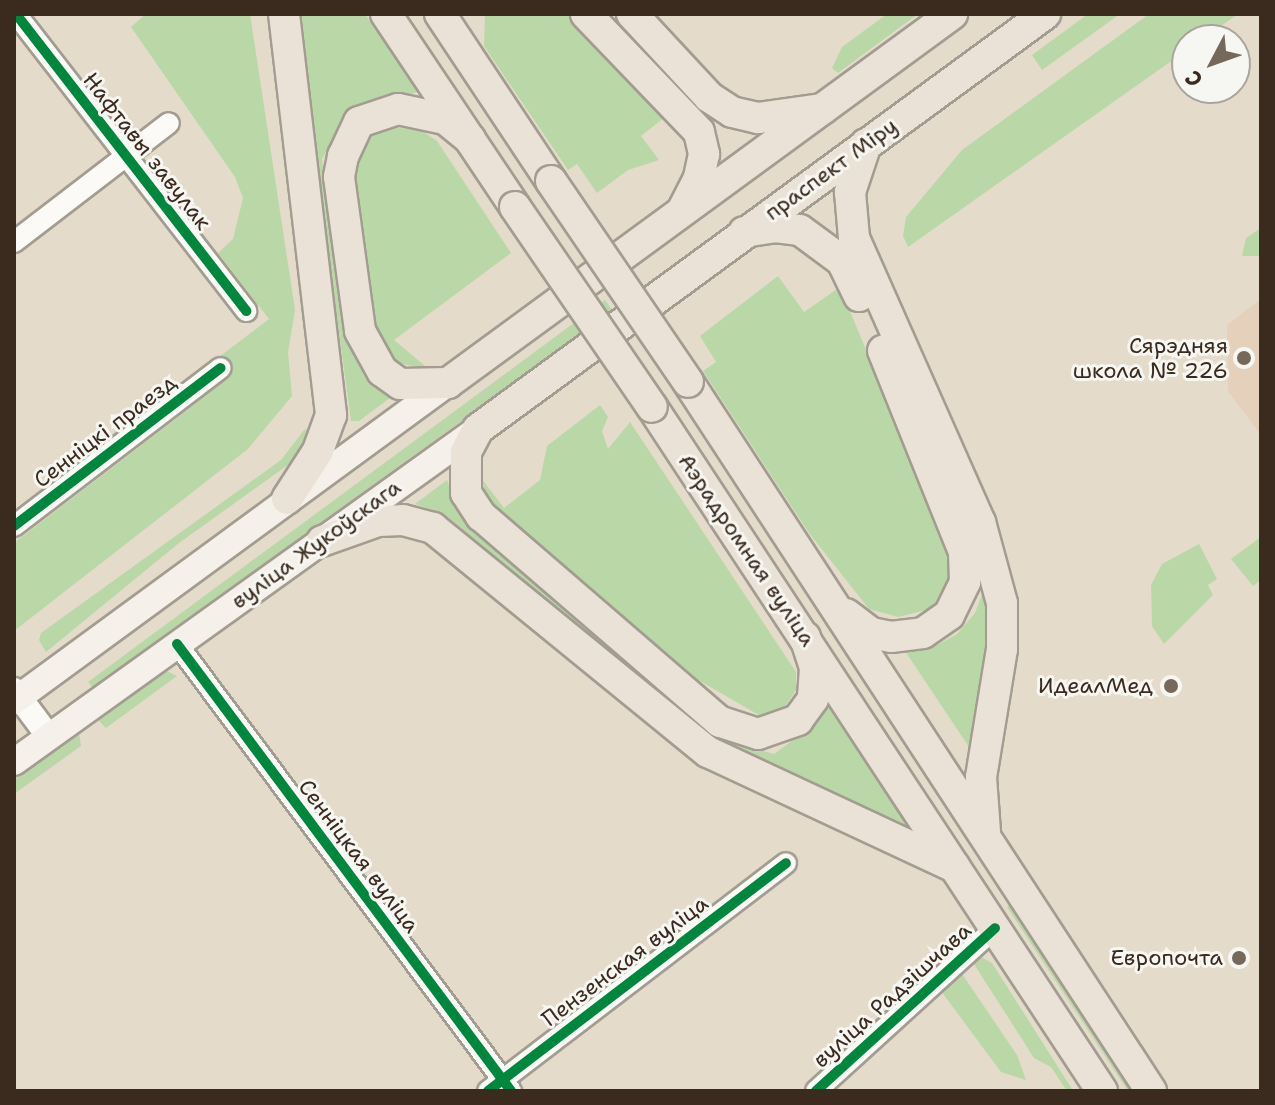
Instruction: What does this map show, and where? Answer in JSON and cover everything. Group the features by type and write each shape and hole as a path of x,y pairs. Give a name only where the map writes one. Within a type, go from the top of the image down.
{"main road":[{"path":"284,14 331,415 318,451 287,499"},
{"name":"Аэрадромная вуліца","path":"386,14 960,869 1102,1091"},
{"name":"Аэрадромная вуліца","path":"440,14 688,382 1151,1091"},
{"path":"470,14 466,36 475,67"},
{"path":"586,14 699,132 704,154 699,178 679,216"},
{"path":"632,14 709,97 732,112 758,118 828,108"},
{"path":"16,696 591,282 952,14"},
{"name":"праспект Міру","path":"617,324 1045,14"},
{"path":"448,383 400,384 370,355 360,331 339,177 349,136 372,115 398,109 425,112 470,139"},
{"path":"866,144 850,192 854,238 980,522 1002,603 1002,649 981,777 986,838"},
{"path":"744,232 775,227 800,230 842,261 964,552 965,582 959,601 949,615 923,633 891,637 871,633 853,623 823,589"},
{"name":"вуліца Жукоўскага","path":"14,762 478,429 617,324"},
{"path":"478,429 462,465 470,504 720,722 758,734 798,720 813,699 815,668 805,637"},
{"path":"322,541 378,521 403,520 433,528 708,752 960,869"}],"street":[{"name":"Нафтавы завулак","path":"16,14 246,311"},
{"path":"14,242 169,123"},
{"name":"Сенніцкі праезд","path":"14,526 221,368"},
{"name":"Сенніцкая вуліца","path":"177,644 501,1087"},
{"path":"16,696 49,737"},
{"name":"Пензенская вуліца","path":"501,1087 786,863"},
{"name":"вуліца Радзішчава","path":"816,1091 995,928"}],"shaded area":[{"name":"Сярэдняя школа № 226","path":"1261,299 1261,435 1228,391 1227,325"}],"green space":[{"path":"146,14 250,14 295,310 288,352 292,396 248,449 14,631 14,543 199,401 205,387 228,371 219,357 269,319 218,253 233,239 243,198 235,177 131,27"},
{"path":"296,14 365,14 417,92 344,120 322,159 347,339 364,371 394,395 359,421 351,421"},
{"path":"485,14 567,14 665,117 641,136 659,160 628,170 597,193 577,164 568,170 484,46"},
{"path":"887,14 918,14 838,73 832,68 842,47"},
{"path":"1088,14 1120,14 1042,70 1032,55"},
{"path":"1149,14 1238,14 1224,24 1171,24 1171,61 908,247 903,236 906,217 962,150"},
{"path":"389,126 422,131 437,141 511,253 394,340 430,370 395,362 376,334 350,182 350,167 369,133"},
{"path":"1261,228 1261,256 1242,256 1246,238"},
{"path":"778,276 804,312 840,287 950,553 955,573 942,606 898,617 869,609 809,533 703,371 716,362 700,336"},
{"path":"605,300 613,311 93,688 88,682"},
{"path":"600,405 608,417 602,431 608,449 630,422 796,672 796,690 781,713 764,718 674,666 504,521 489,502 481,478 504,508 540,480 547,446"},
{"path":"322,427 313,447 179,543 46,652 39,640 41,633 281,460 304,430"},
{"path":"447,480 460,512 478,533 725,740 774,754 807,730 824,701 908,826 714,738 444,514 415,504"},
{"path":"1261,537 1261,580 1253,586 1231,559"},
{"path":"1199,544 1217,579 1208,585 1213,595 1164,644 1152,626 1151,585 1162,564"},
{"path":"989,576 995,613 977,759 903,648 937,645 957,634 975,613"},
{"path":"164,670 177,676 106,728 95,717"},
{"path":"78,727 81,746 14,794 14,774"},
{"path":"1013,903 1135,1091 1128,1091 1007,907"},
{"path":"981,957 992,963 1072,1089 1067,1091 1051,1067 1034,1058 972,961"},
{"path":"960,971 1017,1055 1026,1080 1001,1072 941,991"}],"cycle path":[{"path":"16,14 246,311"},
{"path":"14,526 221,368"},
{"path":"177,644 511,1091"},
{"path":"488,1091 786,863"},
{"path":"816,1091 995,928"}],"place":[{"name":"Сярэдняя школа № 226","path":"1244,358"},
{"name":"ИдеалМед","path":"1171,686"},
{"name":"Европочта","path":"1239,958"}]}
